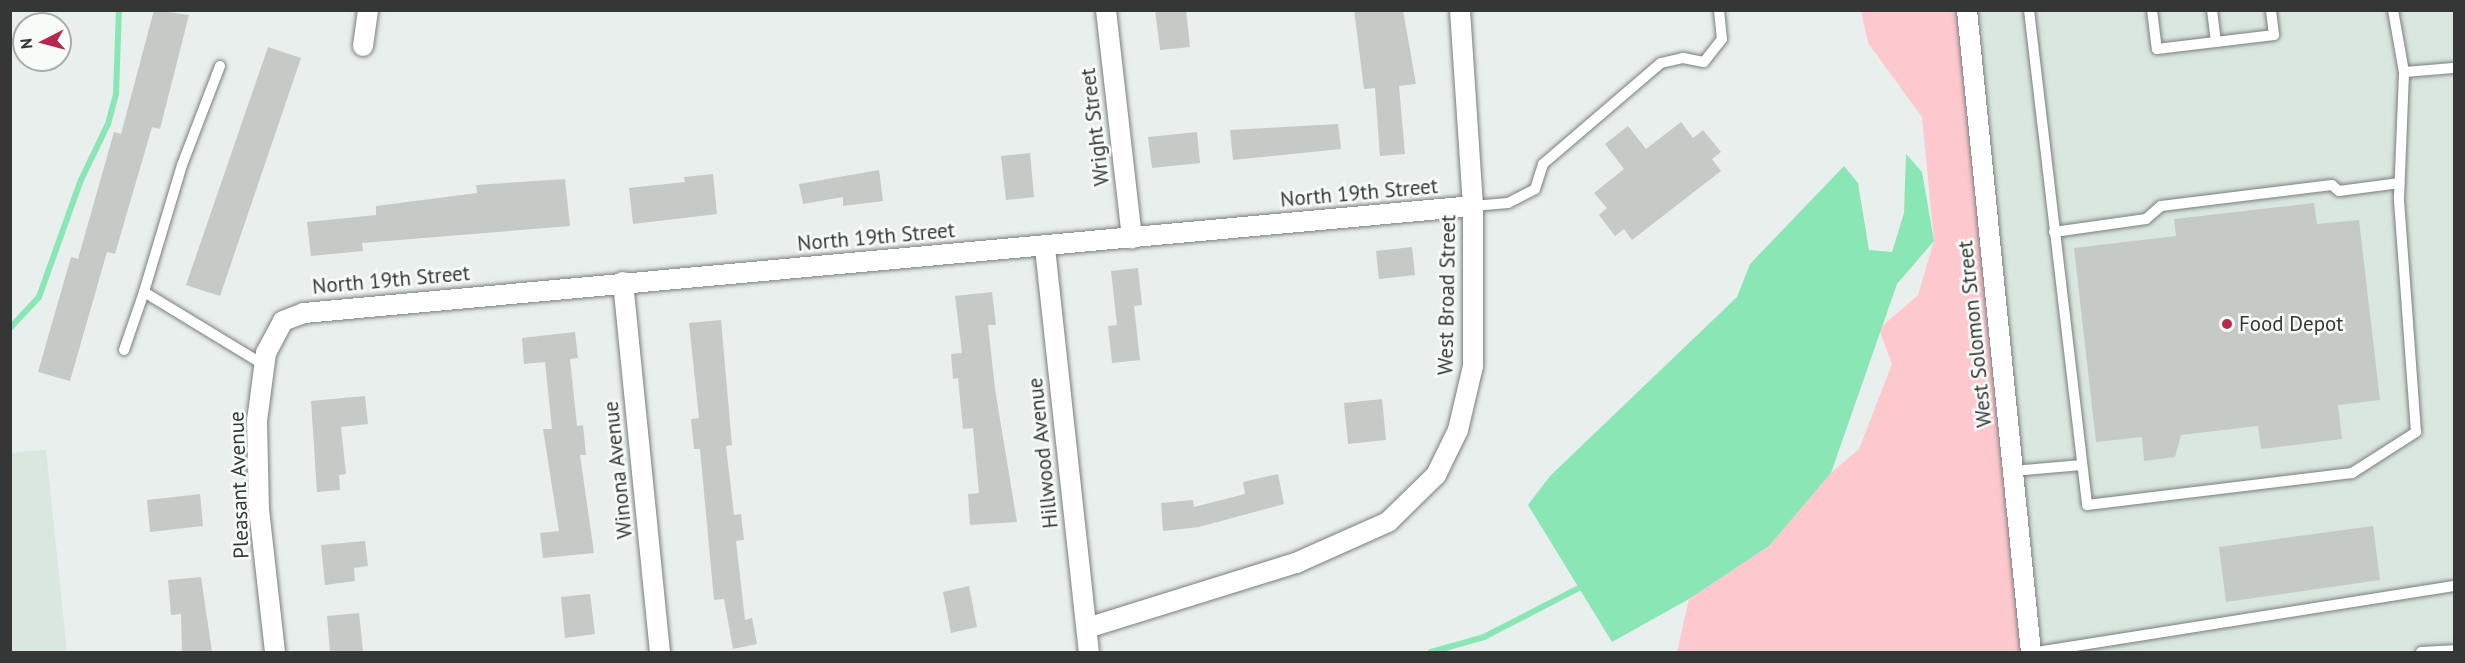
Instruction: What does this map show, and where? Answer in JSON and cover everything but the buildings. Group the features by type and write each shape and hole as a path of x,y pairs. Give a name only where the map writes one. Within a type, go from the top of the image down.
{"street":[{"path":"363,46 368,10"},
{"name":"Wright Street","path":"1106,10 1132,239"},
{"name":"West Broad Street","path":"1087,628 1296,563 1388,522 1436,475 1458,430 1473,366 1473,206 1460,10"},
{"name":"West Solomon Street","path":"1967,10 2031,652"},
{"name":"North 19th Street","path":"283,321 304,313 622,282 1045,248 1473,206"},
{"name":"Hillwood Avenue","path":"1045,248 1089,652"},
{"name":"Winona Avenue","path":"622,282 660,652"},
{"name":"Pleasant Avenue","path":"274,652 259,509 257,421 264,365 283,321"}],"lane":[{"path":"1473,206 1508,203 1534,189 1543,164 1661,63 1683,58 1704,62 1722,39 1719,10"},
{"path":"2029,10 2087,505 2352,473 2416,432 2399,183 2404,72 2393,10"},
{"path":"2152,10 2157,49 2274,35 2271,10"},
{"path":"2212,10 2216,42"},
{"path":"124,350 182,165 220,66"},
{"path":"2404,72 2454,68"},
{"path":"2054,232 2146,219 2161,206 2332,185 2339,191 2399,183"},
{"path":"144,292 264,365"},
{"path":"2013,471 2082,465"},
{"path":"2037,652 2454,585"},
{"path":"2421,652 2454,650"}],"shaded area":[{"path":"1861,11 1967,11 2031,652 1677,652 1689,599 1769,546 1831,473 1859,449 1892,364 1879,329 1918,295 1934,241 1922,117 1868,43"},
{"path":"1968,11 2454,11 2454,652 2035,652 2037,611"},
{"path":"1906,154 1922,172 1934,241 1897,284 1831,473 1769,546 1689,599 1612,642 1528,505 1550,476 1737,297 1750,264 1844,166 1858,183 1869,250 1892,252 1904,213"},
{"path":"46,450 67,652 11,652 11,453"}],"waterway":[{"path":"10,328 39,297 81,180 108,124 116,94 119,10"},
{"path":"1431,652 1484,637 1577,589"}],"place":[{"name":"Food Depot","path":"2227,324"}]}
